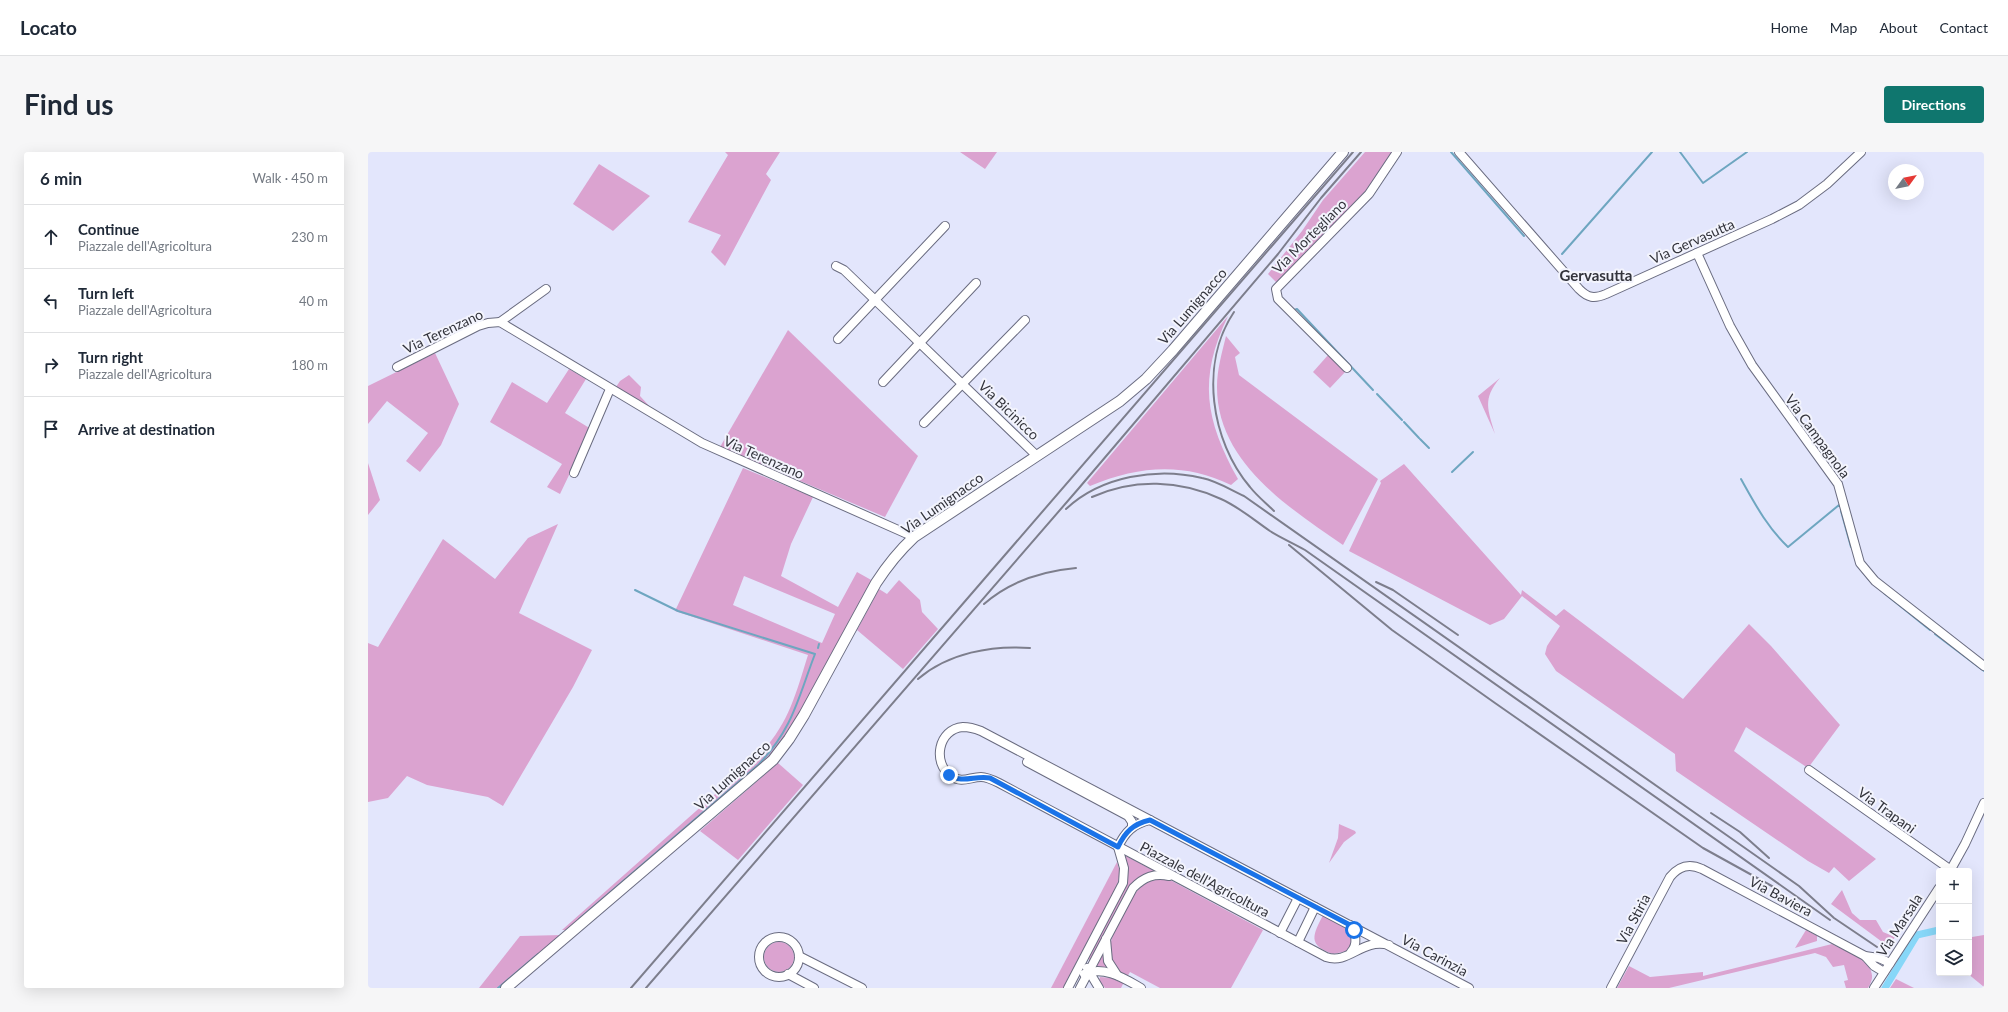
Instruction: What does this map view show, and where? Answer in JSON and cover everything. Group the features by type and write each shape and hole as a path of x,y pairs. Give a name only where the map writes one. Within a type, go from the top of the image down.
{"main road":[{"name":"Via Lumignacco","path":"506,988 773,760 789,739 804,715 885,568 914,537 1120,401 1146,379 1343,152"}],"street":[{"name":"Via Mortegliano","path":"1347,368 1278,299 1276,289 1369,194 1397,152"},
{"name":"Via Gervasutta","path":"1459,152 1587,297 1594,298 1606,294 1772,219 1802,202 1827,184 1861,152"},
{"path":"838,339 945,226"},
{"name":"Via Campagnola","path":"1697,253 1730,326 1752,365 1841,489 1854,546 1864,569 1875,581 1984,666"},
{"name":"Via Bicinicco","path":"836,266 844,270 1037,456"},
{"path":"883,382 976,283"},
{"name":"Via Terenzano","path":"397,367 478,326 485,323 500,322 546,289"},
{"name":"Via Bicinicco","path":"924,423 1025,320"},
{"name":"Via Terenzano","path":"500,322 702,443 914,537"},
{"path":"574,473 610,389"},
{"name":"Piazzale dell'Agricoltura","path":"963,727 981,731 1389,945 1382,943 1368,945 1346,957 1333,960 990,778 980,777 966,780 955,779 944,769 939,756 939,748 946,736 952,731 963,727"},
{"name":"Piazzale dell'Agricoltura","path":"1014,749 1022,759 1128,816 1132,822 1132,827"},
{"name":"Via Trapani","path":"1809,770 1947,868"},
{"path":"1951,868 1965,844 1984,803"},
{"name":"Piazzale dell'Agricoltura","path":"1118,847 1125,834 1132,827 1150,820"},
{"path":"1068,988 1123,883 1124,868 1118,847"},
{"name":"Via Baviera","path":"1682,867 1690,866 1702,869 1865,956 1874,966 1884,972"},
{"name":"Via Stiria","path":"1611,988 1672,874 1682,867"},
{"path":"1080,988 1133,888 1139,882 1153,875 1161,874 1181,880"},
{"name":"Via Marsala","path":"1874,988 1936,895"},
{"name":"Piazzale dell'Agricoltura","path":"1280,933 1298,898"},
{"path":"1298,942 1316,907"},
{"path":"1346,957 1355,945 1355,936 1350,925"},
{"path":"784,937 795,944 799,956 796,967 788,974 776,976 765,970 760,958 762,946 772,938 784,937"},
{"path":"1106,937 1108,961 1117,975"},
{"name":"Via Carinzia","path":"1389,945 1469,988"},
{"path":"799,956 862,988"},
{"path":"1085,956 1088,972 1100,988"},
{"name":"Via Baviera","path":"1865,956 1879,958 1890,963"},
{"path":"1073,979 1088,972 1098,972 1117,975 1141,988"},
{"path":"788,974 814,988"}],"shaded area":[{"path":"725,152 780,152 766,174 771,180 725,266 711,252 721,235 688,222 728,155"},
{"path":"960,152 997,152 985,169"},
{"path":"1365,152 1393,152 1371,186 1277,283 1268,274 1302,231 1323,200"},
{"path":"599,164 650,196 613,231 573,204"},
{"path":"1228,316 1218,338 1212,359 1209,379 1209,399 1212,418 1218,437 1238,479 1231,485 1196,473 1161,469 1126,474 1090,486 1087,483"},
{"path":"788,330 918,456 885,517 720,447"},
{"path":"1226,336 1240,353 1235,357 1239,375 1378,479 1343,545 1300,515 1259,480 1242,460 1229,438 1220,414 1217,387 1219,367"},
{"path":"435,353 459,404 441,445 420,472 406,461 428,433 387,401 368,424 368,386"},
{"path":"1329,354 1346,371 1330,388 1313,372"},
{"path":"569,369 586,379 565,413 591,429 560,494 547,487 562,464 490,422 512,382 547,403"},
{"path":"629,375 641,387 640,396 651,408 616,387 620,381"},
{"path":"1500,378 1494,385 1488,405 1495,434 1478,396"},
{"path":"368,463 380,500 368,515"},
{"path":"1404,464 1521,595 1522,590 1556,616 1564,609 1683,699 1749,624 1771,646 1840,725 1808,768 1746,727 1734,751 1876,859 1849,881 1834,867 1829,873 1808,861 1676,771 1675,754 1556,671 1545,654 1547,646 1560,626 1522,596 1504,619 1490,625 1349,551 1381,483 1380,481"},
{"path":"743,468 813,497 791,544 781,576 838,607 857,572 873,581 792,726 772,756 568,930 562,930 758,756 769,744 784,721 795,697 808,655 675,611","holes":["744,576 835,614 822,643 733,605"]},
{"path":"558,524 519,613 592,650 573,687 503,806 488,797 427,785 407,776 388,798 368,802 368,643 378,647 443,539 495,579 528,538"},
{"path":"899,580 920,600 922,612 938,629 903,669 857,630 879,589 887,594"},
{"path":"778,763 803,785 738,860 700,831"},
{"path":"1339,824 1355,831 1356,833 1344,842 1329,863 1338,838"},
{"path":"1124,855 1154,871 1144,875 1132,884 1089,963 1089,955 1126,885"},
{"path":"1117,862 1120,872 1117,886 1063,988 1051,988"},
{"path":"1161,879 1172,881 1263,930 1231,988 1160,988 1130,972 1127,977 1113,963 1110,955 1111,940 1133,896 1147,883 1153,880"},
{"path":"1842,890 1852,913 1860,920 1876,920 1883,932 1895,937 1889,947 1831,904"},
{"path":"1323,915 1341,924 1351,933 1353,939 1352,945 1347,951 1333,954 1325,951 1316,943 1314,939 1315,934"},
{"path":"1806,930 1817,936 1817,941 1795,948"},
{"path":"562,935 498,988 479,988 520,936"},
{"path":"1984,935 1984,987 1971,976 1972,976 1972,937"},
{"path":"779,942 790,946 794,957 790,968 779,972 768,968 764,957 768,946"},
{"path":"1832,944 1862,960 1868,966 1872,972 1872,980 1868,988 1846,988 1844,981 1848,980 1844,965 1833,967 1826,957 1815,953 1669,988 1617,988 1629,966 1650,977 1703,972 1703,976"},
{"path":"1103,952 1109,970 1094,969"},
{"path":"1100,977 1112,978 1124,982 1121,988 1105,988 1099,980"},
{"path":"1896,979 1914,988 1890,988"}],"waterway":[{"path":"1451,152 1524,236"},
{"path":"1562,254 1652,152"},
{"path":"1680,152 1703,183 1747,152"},
{"path":"1294,310 1297,309 1373,390"},
{"path":"1377,394 1402,420"},
{"path":"1404,422 1419,438"},
{"path":"1420,439 1429,448"},
{"path":"1452,472 1473,452"},
{"path":"1741,479 1756,506 1788,547 1839,506"},
{"path":"1841,511 1851,547"},
{"path":"1858,566 1870,581"},
{"path":"579,919 758,765 770,752 787,726 799,699 815,654 678,611 635,590"},
{"path":"1884,593 1930,630"},
{"path":"1935,634 1984,671"},
{"path":"818,648 819,644"},
{"path":"1885,988 1917,935 1936,931"},
{"path":"498,988 538,954"}],"railway":[{"path":"631,988 1353,152"},
{"path":"646,988 1079,488 1278,254 1321,198 1361,152"},
{"path":"1234,312 1223,333 1216,355 1213,378 1214,402 1226,448 1237,468 1253,490 1274,511"},
{"path":"1066,509 1080,498 1096,489 1130,477 1148,474 1185,475 1208,479 1244,496 1799,886 1834,918 1877,947"},
{"path":"1092,497 1108,491 1140,484 1173,485 1205,493 1234,506 1278,536 1305,550 1830,920"},
{"path":"1289,545 1392,630 1495,703 1703,848 1779,890"},
{"path":"984,604 1004,590 1027,579 1051,572 1076,568"},
{"path":"1376,582 1393,590 1458,635"},
{"path":"918,679 943,663 971,653 1001,648 1030,648"},
{"path":"1711,813 1740,832 1769,858"}],"district":[{"name":"Gervasutta","path":"1596,275"}],"route":[{"path":"949,775 960,780 980,777 990,778 1118,847 1128,830 1137,824 1150,820 1350,925 1354,930"}]}
